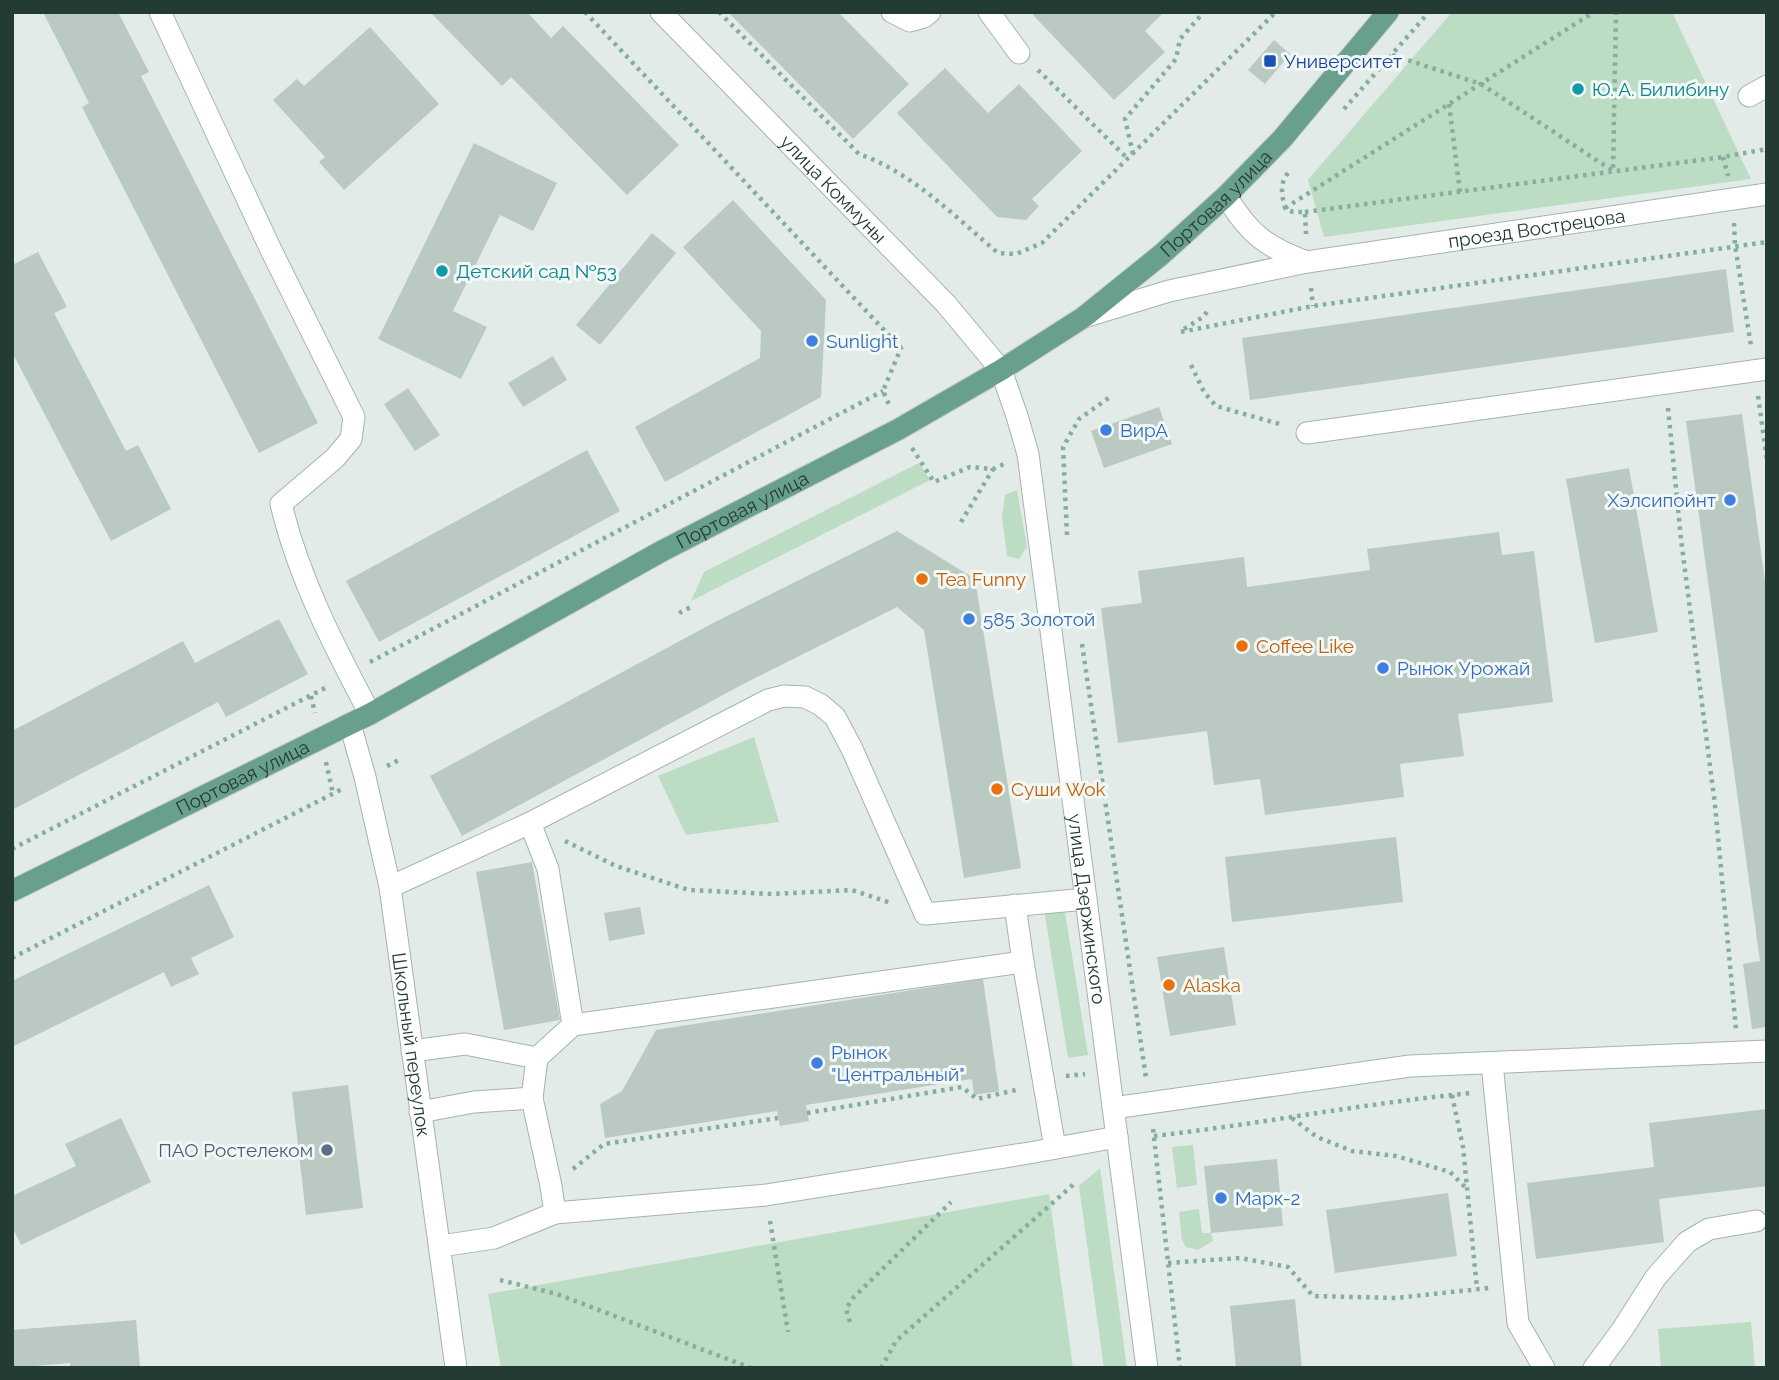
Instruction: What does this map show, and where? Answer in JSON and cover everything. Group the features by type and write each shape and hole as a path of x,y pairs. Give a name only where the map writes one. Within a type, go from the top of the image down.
{"main road":[{"name":"Портовая улица","path":"12,891 350,724 662,551 899,429 1084,317 1162,254 1226,196 1282,139 1388,12"}],"street":[{"path":"160,12 277,262 354,417 351,439 335,458 281,504 290,543 319,615 370,713"},
{"name":"улица Коммуны","path":"661,12 946,304 1000,370"},
{"path":"892,12 910,21 930,12"},
{"path":"989,12 1019,53"},
{"name":"проезд Вострецова","path":"1084,317 1169,291 1307,262 1767,194"},
{"path":"1226,196 1241,221 1263,241 1283,253 1307,262"},
{"name":"улица Дзержинского","path":"1000,370 1028,454 1147,1368"},
{"path":"1307,433 1761,370"},
{"path":"390,887 530,823 768,700 784,696 805,697 821,705 835,717 852,749 925,914 1086,899"},
{"name":"Школьный переулок","path":"350,724 390,887 456,1368"},
{"path":"530,823 548,869 573,1025"},
{"path":"1015,905 1055,1149"},
{"path":"555,1213 532,1098 537,1058 573,1025 1023,962"},
{"path":"412,1051 465,1044 537,1058"},
{"path":"1113,1108 1410,1066 1767,1051"},
{"path":"1492,1063 1518,1323 1544,1368"},
{"path":"419,1112 474,1102 532,1098"},
{"path":"441,1246 494,1238 555,1213 766,1195 1117,1137"},
{"path":"1594,1368 1656,1278 1688,1242 1709,1229 1756,1222"}],"path":[{"path":"12,849 298,703 883,391 901,348 585,12"},
{"path":"719,12 859,154 884,163 907,177 998,253 1016,254 1042,243 1276,12"},
{"path":"1133,154 1125,119 1176,59 1180,39 1204,12"},
{"path":"1338,116 1429,12"},
{"path":"1285,208 1594,12"},
{"path":"1613,171 1616,12"},
{"path":"1019,53 1128,159"},
{"path":"1392,55 1481,84 1613,171"},
{"path":"1450,104 1460,192"},
{"path":"1293,167 1284,178 1281,192 1285,208 1293,212 1305,212 1767,149"},
{"path":"1723,156 1733,200 1735,245 1761,370 1767,460"},
{"path":"1305,212 1307,262"},
{"path":"1181,332 1313,306 1767,242"},
{"path":"1191,365 1203,392 1216,405 1307,433"},
{"path":"1666,383 1681,540 1715,805 1738,1053"},
{"path":"883,391 899,429 934,481 970,467"},
{"path":"1067,537 1063,447 1079,419 1110,397"},
{"path":"961,522 993,469"},
{"path":"679,613 693,606"},
{"path":"1080,633 1150,1103 1181,1368"},
{"path":"12,958 399,760"},
{"path":"530,823 616,866 689,890 772,894 852,890 925,914"},
{"path":"807,1112 962,1087 976,1099 1003,1095 1044,1082"},
{"path":"1154,1136 1495,1091"},
{"path":"1452,1095 1463,1147 1477,1289"},
{"path":"1292,1117 1317,1138 1352,1151 1396,1156 1450,1172 1467,1189"},
{"path":"604,1144 778,1118"},
{"path":"881,1368 896,1341 1074,1184"},
{"path":"850,1322 846,1309 853,1298 951,1202"},
{"path":"772,1236 788,1332"},
{"path":"1168,1263 1240,1258 1288,1267 1312,1296 1396,1298 1515,1287"},
{"path":"500,1280 557,1294 751,1368"}],"green space":[{"path":"1452,12 1672,12 1751,179 1324,237 1308,180"},
{"path":"919,463 930,480 691,601 704,572"},
{"path":"1017,490 1027,547 1019,559 1007,556 1002,517 1005,495"},
{"path":"754,737 779,822 686,835 658,776"},
{"path":"1064,906 1088,1055 1068,1058 1044,909"},
{"path":"1193,1145 1197,1185 1177,1188 1172,1147"},
{"path":"1100,1168 1127,1368 1104,1368 1079,1186"},
{"path":"1049,1194 1073,1368 501,1368 488,1294"},
{"path":"1199,1209 1202,1233 1211,1233 1213,1241 1198,1250 1186,1247 1182,1240 1179,1212"},
{"path":"1751,1322 1755,1368 1661,1368 1658,1329"}],"building":[{"path":"43,12 118,12 149,72 141,76 318,423 259,453 82,107 89,103"},
{"path":"430,12 527,12 551,38 563,26 679,145 627,195 511,77 502,86"},
{"path":"728,12 838,12 909,84 853,139"},
{"path":"1036,12 1164,12 1145,31 1165,52 1114,100 1033,15"},
{"path":"370,27 439,104 344,190 319,162 325,157 273,100 297,79 304,86"},
{"path":"1274,40 1290,54 1265,84 1248,70"},
{"path":"945,68 988,113 1019,84 1082,151 1032,199 1039,206 1026,220 997,217 897,113"},
{"name":"Детский сад №53","path":"474,143 557,183 533,231 500,215 453,311 487,327 461,379 378,339"},
{"path":"733,200 826,300 821,397 665,482 635,427 760,358 761,331 683,247"},
{"path":"652,233 676,253 600,345 576,325"},
{"path":"38,252 67,307 54,313 126,451 138,445 171,509 111,541 12,352 12,265"},
{"path":"1726,269 1734,332 1250,400 1242,338"},
{"path":"553,356 567,380 523,407 508,383"},
{"path":"408,388 440,435 415,451 384,404"},
{"path":"1159,407 1172,444 1104,468 1091,431"},
{"path":"1742,414 1767,596 1767,1027 1752,1029 1743,964 1760,961 1686,421"},
{"path":"587,450 620,511 379,642 346,581"},
{"path":"1629,468 1658,632 1595,643 1566,479"},
{"path":"897,531 975,579 1021,868 964,878 924,630 897,607 747,682 462,836 430,776 715,622"},
{"path":"1499,532 1502,555 1534,551 1553,702 1458,714 1464,756 1400,764 1404,797 1265,815 1260,779 1214,785 1207,731 1118,743 1101,608 1142,603 1138,571 1244,557 1247,587 1370,570 1367,549"},
{"path":"279,619 308,674 226,717 218,702 12,810 12,731 183,641 195,663"},
{"path":"1396,837 1403,902 1232,922 1225,857"},
{"path":"532,862 560,1020 504,1030 476,872"},
{"path":"209,885 234,937 191,958 199,974 171,987 164,972 12,1047 12,981"},
{"path":"640,907 645,934 609,941 604,913"},
{"path":"1224,947 1236,1025 1170,1036 1157,957"},
{"name":"Рынок \"Центральный\"","path":"983,979 999,1091 974,1095 972,1079 806,1105 809,1121 780,1126 777,1111 605,1138 600,1104 622,1091 656,1030"},
{"name":"ПАО Ростелеком","path":"348,1085 363,1208 306,1215 292,1092"},
{"path":"1767,1109 1767,1186 1659,1199 1664,1242 1536,1259 1527,1183 1654,1167 1649,1123"},
{"path":"121,1118 151,1182 21,1245 12,1226 12,1196 76,1166 65,1144"},
{"path":"1277,1159 1283,1226 1211,1233 1204,1166"},
{"path":"1448,1193 1457,1256 1335,1273 1326,1210"},
{"path":"1295,1299 1302,1368 1236,1368 1230,1306"},
{"path":"136,1320 140,1368 70,1368 70,1363 12,1368 12,1330"}],"place":[{"name":"Университет","path":"1270,61"},
{"name":"Ю. А. Билибину","path":"1578,89"},
{"name":"Детский сад №53","path":"442,271"},
{"name":"Sunlight","path":"812,341"},
{"name":"ВирА","path":"1106,430"},
{"name":"Хэлсипойнт","path":"1730,500"},
{"name":"Tea Funny","path":"922,579"},
{"name":"585 Золотой","path":"969,619"},
{"name":"Coffee Like","path":"1242,646"},
{"name":"Рынок Урожай","path":"1383,668"},
{"name":"Суши Wok","path":"997,789"},
{"name":"Alaska","path":"1169,985"},
{"name":"Рынок \"Центральный\"","path":"817,1063"},
{"name":"ПАО Ростелеком","path":"327,1150"},
{"name":"Марк-2","path":"1221,1198"}]}
